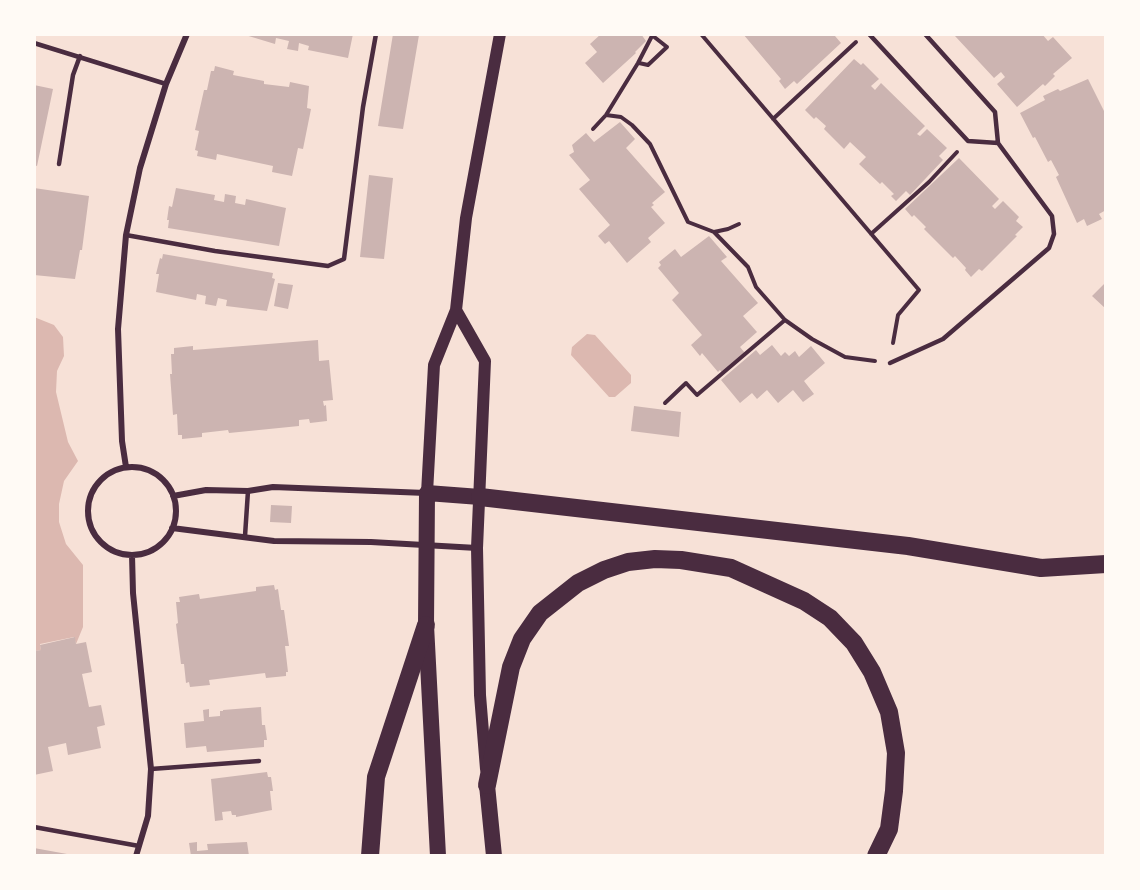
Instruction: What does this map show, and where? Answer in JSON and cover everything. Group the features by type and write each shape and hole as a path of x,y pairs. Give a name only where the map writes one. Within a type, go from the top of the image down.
{"highway":[{"path":"438,855 426,625 427,493 480,497 896,545 1041,568 1106,564"},
{"path":"494,855 487,785 511,667 522,639 540,613 578,583 604,570 628,562 656,559 681,560 730,568 804,601 830,618 854,643 872,672 889,712 896,753 889,829 876,855"},
{"path":"370,855 376,777 426,625"}],"main road":[{"path":"427,493 434,364 456,310 466,218 500,34"},
{"path":"456,310 485,362 477,548 480,695 487,785"}],"street":[{"path":"126,467 122,441 118,329 126,235 140,168 166,84 187,34"},
{"path":"126,467 141,467 155,473 166,483 173,496 176,507 172,528 166,538 145,553 132,555 117,552 105,546 94,535 88,506 92,492 100,480 112,471 126,467"},
{"path":"173,496 206,490 248,491 273,487 427,493"},
{"path":"172,528 274,541 371,542 477,548"},
{"path":"132,555 132,593 151,769 148,816 136,855"}],"lane":[{"path":"126,235 214,251 328,266 344,259 363,107 376,34"},
{"path":"869,34 968,141 998,143"},
{"path":"890,363 944,339 1049,248 1054,234 1052,216 998,143 995,112 925,34"},
{"path":"34,43 166,84"},
{"path":"59,164 73,75 80,56"},
{"path":"245,536 248,491"},
{"path":"151,769 259,761"},
{"path":"34,827 139,846"}],"path":[{"path":"606,115 621,117 650,144 688,222 714,232 748,267 756,286 785,320 812,339 845,357 890,363 898,315 919,291 700,34"},
{"path":"773,119 854,45 860,34"},
{"path":"593,129 606,115 639,63 653,35 667,47 648,65 639,63"},
{"path":"871,234 929,182 968,141"},
{"path":"714,232 728,230 739,224"},
{"path":"665,403 686,383 697,395 785,320"}],"shaded area":[{"path":"34,317 54,325 63,337 64,356 57,371 56,392 68,442 78,461 64,481 59,504 59,522 66,544 83,565 83,627 76,644 74,637 40,644 41,650 35,651"},
{"path":"587,334 595,335 631,375 631,383 615,397 609,397 571,355 572,347"}],"building":[{"path":"242,34 353,34 348,58 308,50 309,46 299,43 298,51 287,49 289,41 276,38 275,44"},
{"path":"393,34 419,35 403,129 378,126"},
{"path":"601,34 641,34 646,41 603,83 585,63 597,52 590,44"},
{"path":"743,34 837,34 835,36 841,43 797,84 794,81 785,89 779,81 781,79"},
{"path":"957,34 1042,34 1048,41 1053,37 1072,58 1053,74 1055,76 1045,86 1043,84 1017,107 997,84 1005,77 1001,72 994,78 955,36"},
{"path":"854,59 861,65 863,63 879,79 871,86 875,90 881,83 925,126 917,134 920,136 927,129 947,148 939,156 943,160 910,195 906,191 896,201 891,196 894,194 882,182 880,184 859,164 866,157 850,142 844,149 824,129 826,126 805,110"},
{"path":"215,66 234,71 233,75 264,81 264,84 289,87 290,82 309,86 307,108 311,109 303,149 298,148 292,176 272,172 273,166 217,154 216,160 197,156 198,151 195,150 199,131 195,130 204,90 207,90 211,71 214,71"},
{"path":"1088,79 1106,115 1106,210 1099,214 1102,219 1087,226 1084,219 1077,223 1056,177 1059,175 1051,160 1048,162 1020,113 1045,100 1043,96"},
{"path":"34,85 53,89 37,166 34,165"},
{"path":"620,122 635,139 626,148 665,192 652,203 654,205 651,207 665,223 648,238 651,242 627,263 609,241 605,244 598,236 610,225 579,189 590,180 569,155 574,152 572,145 586,133 594,142"},
{"path":"959,158 999,199 992,206 995,209 1003,201 1019,217 1016,221 1023,227 982,271 979,269 971,277 955,256 953,258 924,229 926,227 905,209"},
{"path":"369,175 393,178 384,259 360,257"},
{"path":"34,188 89,196 82,250 80,250 75,279 34,275"},
{"path":"176,188 215,195 214,200 224,202 225,194 236,196 235,203 245,205 246,199 286,208 279,246 168,228 169,206 172,207"},
{"path":"709,236 727,257 721,261 758,303 743,316 757,332 740,347 745,353 722,373 720,370 718,372 702,353 700,356 691,345 702,335 672,300 679,293 658,268 661,265 659,262 675,249 681,257"},
{"path":"163,254 273,273 272,278 275,279 267,311 226,306 227,300 218,298 216,306 205,304 206,296 197,294 196,300 156,292 159,274 156,274"},
{"path":"1106,282 1106,309 1092,296"},
{"path":"278,283 293,285 288,309 274,306"},
{"path":"318,340 319,361 329,360 333,400 323,401 324,406 326,405 327,421 310,423 309,419 299,420 299,426 229,433 228,430 202,433 202,437 182,439 182,435 178,435 177,414 173,415 170,374 172,374 171,354 174,354 174,348 193,346 193,350"},
{"path":"772,345 781,356 785,352 789,356 795,351 799,357 811,346 825,363 804,381 814,394 803,402 793,390 778,403 767,390 757,399 752,393 740,403 721,380 756,350 760,355"},
{"path":"634,406 681,412 679,437 631,431"},
{"path":"271,505 292,506 291,523 270,522"},
{"path":"274,585 275,590 278,589 281,610 284,610 289,646 285,646 288,672 286,676 266,678 265,673 209,680 210,685 190,687 189,682 186,683 184,664 181,664 176,624 178,623 176,602 180,602 179,597 199,594 200,599 256,591 256,587"},
{"path":"75,637 76,644 86,642 92,672 82,674 89,707 101,705 105,725 97,727 101,748 68,755 66,743 48,747 53,771 34,775 34,651 41,650 40,645"},
{"path":"261,707 262,725 265,725 267,740 264,740 264,747 207,752 206,746 186,748 184,723 204,721 203,710 209,709 209,717 220,716 220,711 223,710"},
{"path":"267,772 268,777 271,777 273,791 270,791 272,810 236,817 231,811 222,812 223,820 215,821 211,779"},
{"path":"197,842 197,851 208,850 207,844 247,842 249,856 191,856 189,843"},
{"path":"34,848 67,854 66,856 34,856"}]}
